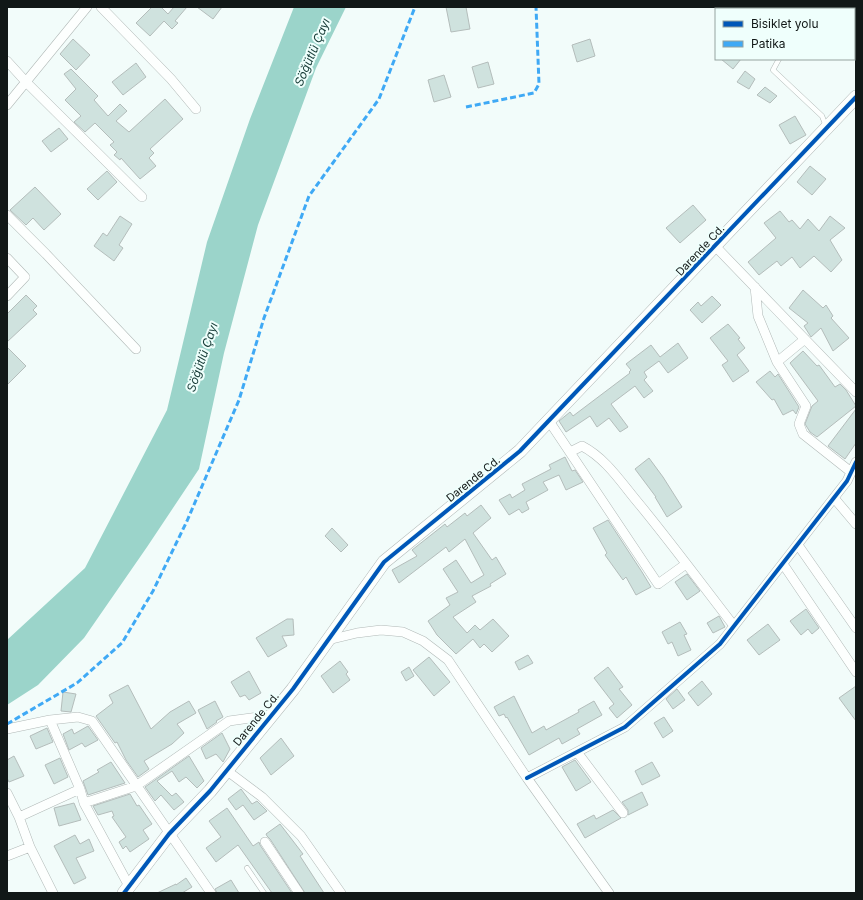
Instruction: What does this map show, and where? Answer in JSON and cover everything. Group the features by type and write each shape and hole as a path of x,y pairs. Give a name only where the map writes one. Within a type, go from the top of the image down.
{"street":[{"path":"7,105 87,7"},
{"path":"101,7 171,79 196,109"},
{"path":"7,61 142,197"},
{"name":"Darende Cd.","path":"127,890 169,834 210,791 293,689 384,562 520,452 856,97"},
{"path":"7,214 136,349"},
{"path":"715,246 856,392"},
{"path":"7,258 25,277 7,296"},
{"path":"755,287 758,316 777,362 806,406 799,424 803,434 851,472"},
{"path":"777,362 804,339"},
{"path":"549,421 658,584 686,564"},
{"path":"570,452 582,446 590,450 605,463 734,626"},
{"path":"527,778 625,726 720,644 847,482 856,462"},
{"path":"834,498 856,524"},
{"path":"798,545 856,628"},
{"path":"782,564 856,672"},
{"path":"328,640 357,633 381,630 403,632 423,641 448,660 527,778 609,893"},
{"path":"84,803 136,786 229,721 272,715"},
{"path":"7,729 50,720 78,717 92,721 211,893"},
{"path":"50,720 80,789 84,803 127,890"},
{"path":"577,752 623,813"},
{"path":"226,770 262,797 301,836 341,893"},
{"path":"19,817 80,789"},
{"path":"7,793 19,817 30,846 53,893"},
{"path":"265,842 299,893"},
{"path":"7,856 30,846"}],"lane":[{"path":"778,60 773,70 822,116 827,128"},
{"path":"247,868 264,893"}],"water":[{"name":"Söğütlü Çayı","path":"294,7 346,7 316,68 258,225 224,353 199,469 84,638 38,685 7,705 7,640 85,568 167,410 207,242 250,119"}],"building":[{"path":"152,7 161,7 168,14 174,7 187,7 175,21 178,23 172,29 164,21 150,36 136,23"},
{"path":"197,7 222,7 213,19"},
{"path":"446,7 466,7 470,29 451,32"},
{"path":"73,39 90,55 76,70 60,54"},
{"path":"590,39 595,56 577,62 572,45"},
{"path":"722,60 740,60 733,69"},
{"path":"488,62 494,84 478,88 472,67"},
{"path":"136,63 146,77 123,95 112,82"},
{"path":"71,69 98,96 94,100 108,116 120,104 127,111 116,121 129,132 165,99 183,119 150,149 154,153 149,158 156,166 140,179 121,158 120,160 114,155 117,152 110,145 114,142 95,123 85,132 74,122 81,116 65,100 76,89 64,74"},
{"path":"745,71 755,79 749,89 737,82"},
{"path":"444,75 451,97 434,102 428,80"},
{"path":"765,87 777,96 770,103 757,95"},
{"path":"795,116 806,135 790,144 779,125"},
{"path":"59,128 68,139 51,152 42,141"},
{"path":"810,166 826,179 812,195 797,182"},
{"path":"107,171 117,182 98,200 87,189"},
{"path":"35,187 61,214 44,230 33,218 26,225 10,210"},
{"path":"693,205 706,220 680,243 666,228"},
{"path":"780,211 789,222 792,220 800,229 808,219 819,231 830,216 845,228 830,240 842,260 831,272 814,256 800,268 792,257 781,266 777,261 759,275 748,262 776,238 764,223"},
{"path":"120,216 132,224 119,245 123,248 114,261 94,246 103,233 107,236"},
{"path":"803,290 823,308 826,305 833,316 831,318 849,338 833,351 821,328 811,337 804,326 808,323 789,308"},
{"path":"26,295 37,306 33,310 37,314 7,342 7,314"},
{"path":"712,296 721,305 702,323 690,310 698,302 701,306"},
{"path":"728,324 740,338 738,339 745,348 737,355 749,371 733,382 722,365 728,361 710,338"},
{"path":"678,343 688,358 668,373 659,361 644,372 647,377 644,380 653,391 644,398 635,386 611,404 628,427 620,432 609,418 597,427 590,416 566,432 559,421 570,412 573,416 630,373 629,372 631,370 626,364 651,345 660,357"},
{"path":"7,347 26,366 7,385"},
{"path":"803,351 817,366 819,365 835,387 840,384 846,390 856,406 817,437 810,432 805,424 812,406 818,401 790,363"},
{"path":"770,371 775,377 778,374 799,407 796,414 793,410 783,415 774,399 772,400 756,382"},
{"path":"856,409 856,443 845,459 828,446"},
{"path":"565,457 572,471 575,470 583,482 566,490 559,475 543,482 548,490 526,502 529,509 522,513 519,509 509,515 499,500 510,494 512,498 525,490 522,484 551,469 549,465"},
{"path":"649,458 682,507 667,517 656,497 635,469"},
{"path":"481,505 491,518 473,533 492,560 496,557 506,574 490,584 491,586 472,596 476,602 453,617 467,633 475,625 480,630 493,619 509,636 492,652 484,644 480,648 473,639 456,654 437,635 428,621 450,605 446,598 458,592 443,569 456,560 471,583 484,575 465,539 449,552 446,547 399,583 392,570 417,556 412,550 445,524 447,527 465,513 467,516"},
{"path":"608,520 651,587 636,595 626,577 623,580 605,555 607,553 593,528"},
{"path":"332,528 348,545 341,552 325,536"},
{"path":"687,574 700,591 687,600 675,582"},
{"path":"806,609 819,628 812,634 808,629 801,635 790,621"},
{"path":"719,616 725,627 713,633 707,623"},
{"path":"287,619 293,619 294,635 282,636 287,646 268,657 256,638"},
{"path":"680,622 687,634 684,635 691,650 678,656 672,642 668,644 662,632"},
{"path":"768,624 780,640 759,655 747,640"},
{"path":"528,655 533,663 519,670 515,662"},
{"path":"429,657 450,682 434,696 413,670"},
{"path":"340,661 348,672 346,674 350,680 333,693 321,676"},
{"path":"409,667 414,676 406,681 401,672"},
{"path":"608,667 623,687 619,689 632,705 617,718 609,708 614,704 594,678"},
{"path":"249,671 261,693 249,700 245,695 240,697 231,682"},
{"path":"702,681 712,694 698,706 688,693"},
{"path":"128,685 151,729 170,712 189,701 196,713 177,724 184,733 172,744 144,761 149,769 138,777 126,760 117,742 115,743 96,716 113,703 109,695"},
{"path":"856,686 856,721 839,698"},
{"path":"677,689 685,700 673,709 666,699"},
{"path":"63,692 76,694 71,712 61,711"},
{"path":"514,696 532,733 544,726 546,730 579,712 578,710 594,701 602,715 577,729 580,734 562,744 559,738 529,755 507,717 506,718 504,714 499,716 494,707"},
{"path":"215,701 223,717 207,729 198,710"},
{"path":"664,717 673,731 663,738 654,723"},
{"path":"88,726 98,740 85,747 82,743 69,750 63,734 72,729 74,734"},
{"path":"47,728 53,742 36,749 30,736"},
{"path":"222,733 230,749 223,762 216,754 206,759 201,748"},
{"path":"281,738 294,756 271,775 260,758"},
{"path":"14,756 24,776 9,782 7,778 7,760"},
{"path":"189,756 204,781 197,788 186,777 179,782 172,771 157,781 172,796 176,793 184,802 174,810 161,795 155,801 145,787"},
{"path":"60,758 68,777 54,784 45,765"},
{"path":"575,760 591,782 576,791 562,767"},
{"path":"111,762 125,783 88,795 83,781 99,772 97,770"},
{"path":"652,762 660,776 642,785 635,771"},
{"path":"241,789 252,804 257,801 267,811 254,820 243,805 236,810 228,799"},
{"path":"642,792 648,805 628,815 628,810 622,802"},
{"path":"130,794 137,806 139,805 152,824 143,830 149,839 130,852 126,846 123,849 119,842 126,837 112,817 114,816 112,811 98,815 93,806"},
{"path":"74,803 81,820 59,826 54,808"},
{"path":"227,808 253,846 259,842 292,893 272,893 238,845 216,862 206,848 221,837 209,821"},
{"path":"613,810 621,818 585,838 577,824 594,815 596,819"},
{"path":"280,824 303,854 300,856 324,893 305,893 267,836 266,834"},
{"path":"75,835 80,844 89,839 94,851 76,858 86,878 74,884 54,846"},
{"path":"186,878 192,887 182,893 157,893 176,885"},
{"path":"231,880 239,893 217,893 215,889"}],"marked path":[{"path":"7,724 77,683 122,643 153,591 187,521 239,400 264,318 309,196 379,99 415,7"},
{"path":"466,107 534,93 539,84 536,7"}],"cycle path":[{"path":"124,893 169,834 210,791 293,689 384,562 520,451 856,97"},
{"path":"527,778 625,727 720,644 847,481 856,462"}]}
